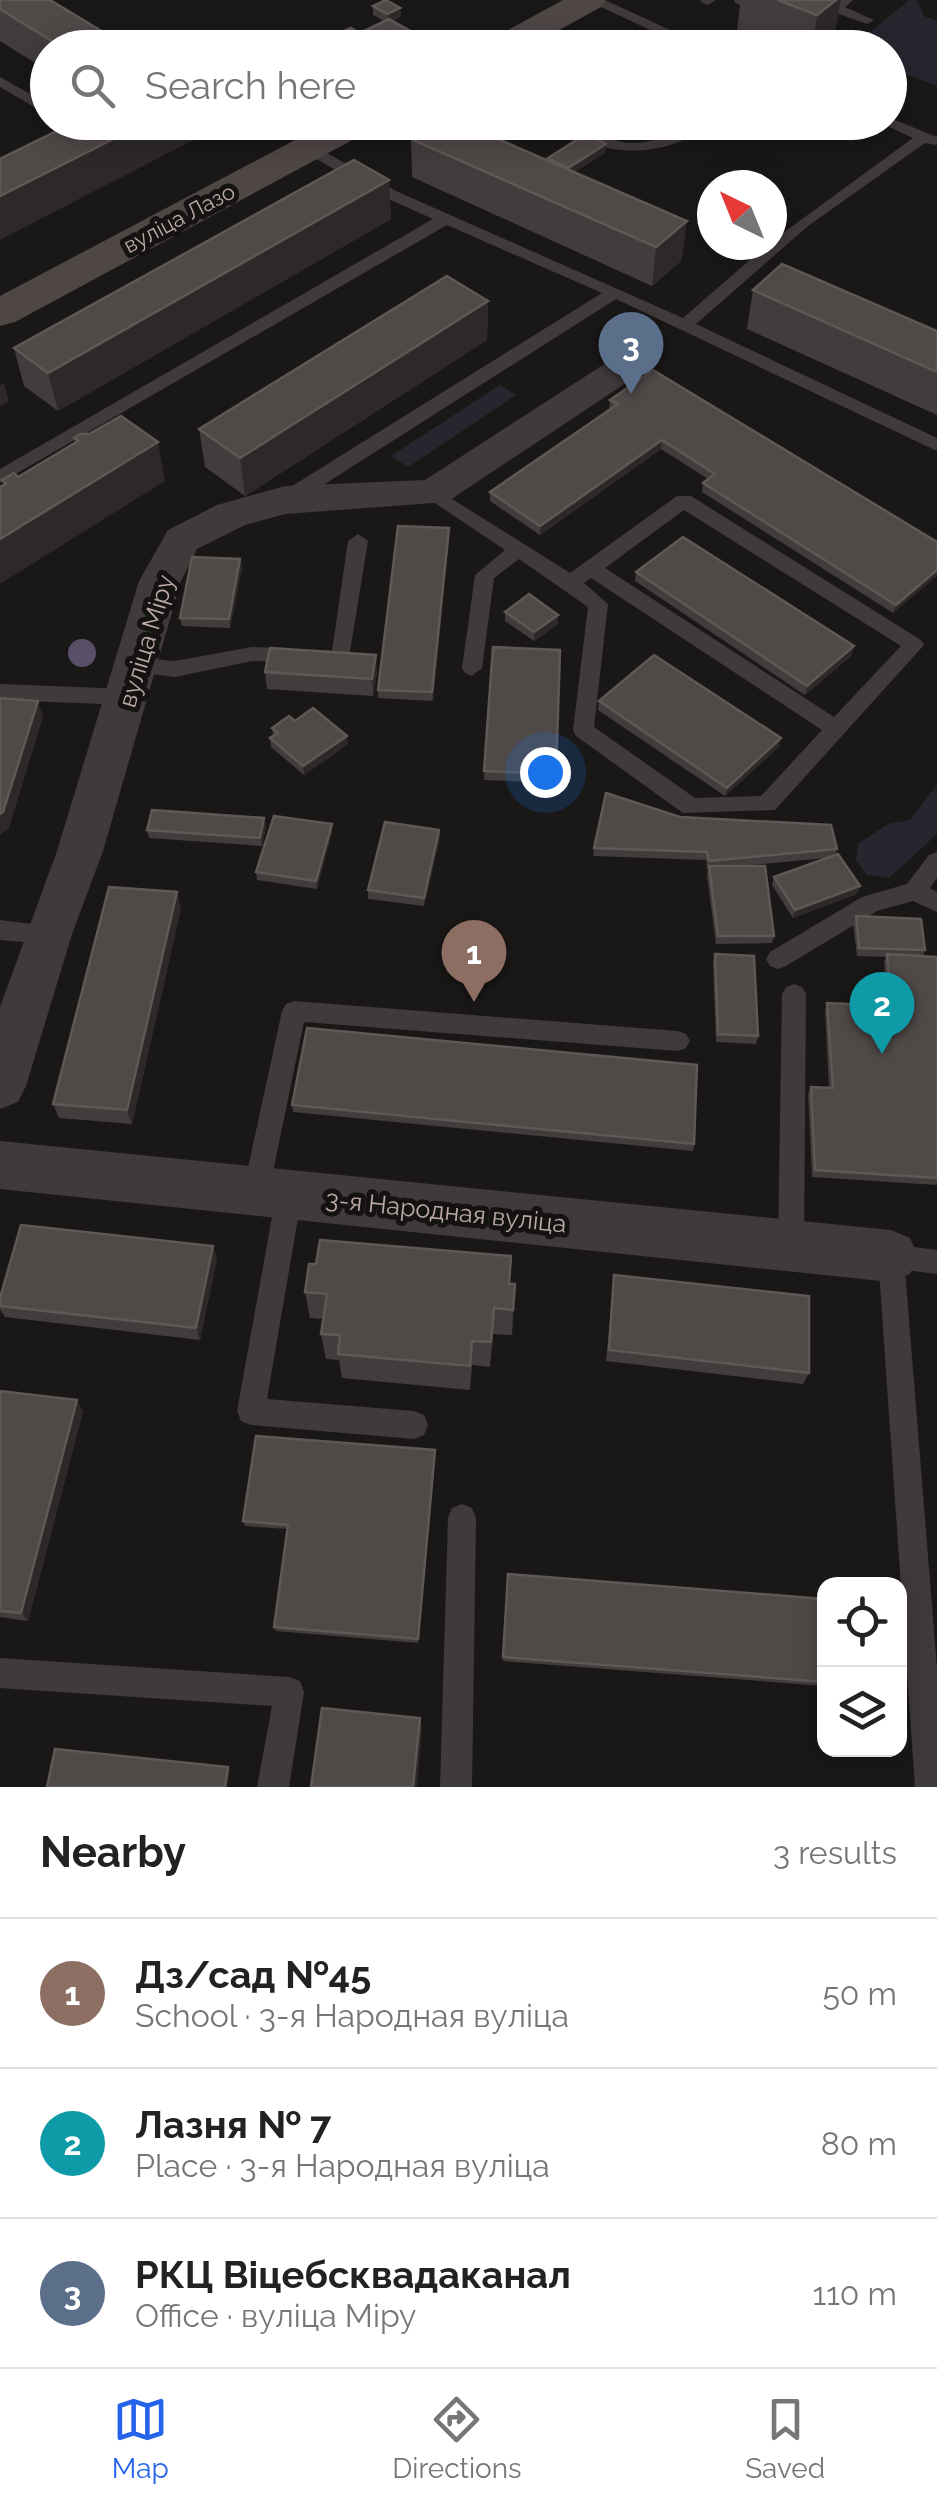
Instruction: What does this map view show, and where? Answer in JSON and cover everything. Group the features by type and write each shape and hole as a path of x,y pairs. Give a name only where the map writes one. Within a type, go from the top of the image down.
{"street":[{"path":"534,30 591,0"},
{"name":"вуліца Лазо","path":"0,313 309,140"},
{"path":"433,494 618,370"},
{"name":"вуліца Міру","path":"0,1086 48,934 80,851 160,581 182,540 231,515 286,500 433,494"},
{"name":"3-я Народная вуліца","path":"0,1165 914,1259"}],"lane":[{"path":"591,0 660,30"},
{"path":"846,0 836,8 867,20"},
{"path":"0,81 30,100"},
{"path":"907,130 931,140"},
{"path":"330,140 390,194 614,292 937,445"},
{"path":"600,140 624,150 655,146 668,140"},
{"path":"685,325 802,223 931,140"},
{"path":"0,477 448,217"},
{"path":"286,500 614,292"},
{"path":"433,494 598,604 583,730 691,807 767,804 914,645 684,501 570,583"},
{"path":"0,692 133,682 174,669 252,654 341,659 358,541"},
{"path":"472,668 485,575 519,549"},
{"path":"591,568 836,729"},
{"path":"778,959 870,904 914,891 937,862"},
{"path":"914,891 937,903"},
{"path":"0,930 48,934"},
{"path":"791,1246 794,994"},
{"path":"414,1425 251,1412 294,1011 678,1041"},
{"path":"914,1259 932,1717 931,1787"},
{"path":"456,1787 462,1518"},
{"path":"0,1673 289,1692 273,1787"}],"shaded area":[{"path":"909,0 917,0 924,16 937,21 937,86 907,75 907,30 873,30"},
{"path":"500,385 516,395 408,467 391,456"},
{"path":"937,785 937,834 889,878 867,875 856,860 858,844 888,824 910,820"}],"building":[{"path":"0,0 50,0 100,30 34,30 0,9"},
{"path":"386,0 400,8 387,14 373,6"},
{"path":"778,0 836,0 817,15"},
{"path":"389,19 409,30 366,30"},
{"path":"39,140 111,140 0,196 0,159"},
{"path":"413,140 500,140 687,221 656,247"},
{"path":"576,140 606,144 568,168 548,158"},
{"path":"354,160 389,180 48,373 14,348"},
{"path":"782,264 937,331 937,372 753,290"},
{"path":"447,276 488,301 240,458 199,429"},
{"path":"653,370 937,542 937,570 896,605 703,483 715,474 662,440 540,526 490,492 618,404 610,400"},
{"path":"121,416 158,442 0,539 0,487 6,484 2,480 14,473 18,477 78,441 74,438 80,434 89,434"},
{"path":"398,526 449,528 432,692 378,690"},
{"path":"683,537 854,646 807,686 636,572"},
{"path":"192,557 240,559 229,619 180,618"},
{"path":"529,594 558,615 534,632 505,612"},
{"path":"493,647 560,650 556,774 484,771"},
{"path":"270,648 376,655 372,679 265,672"},
{"path":"654,655 781,738 727,788 599,701"},
{"path":"0,698 38,701 0,814"},
{"path":"313,708 347,736 303,766 270,738 278,733 272,728 289,716 295,721"},
{"path":"606,793 680,817 831,825 837,849 709,861 707,852 594,848"},
{"path":"152,810 264,818 260,838 147,830"},
{"path":"274,816 332,824 316,881 256,872"},
{"path":"385,822 439,830 424,898 368,890"},
{"path":"838,854 860,886 795,910 774,877"},
{"path":"709,866 765,866 774,936 718,936"},
{"path":"109,887 177,892 127,1110 53,1104"},
{"path":"856,916 921,919 925,950 859,948"},
{"path":"715,954 754,956 758,1036 718,1034"},
{"path":"887,954 937,957 937,1178 815,1170 811,1087 833,1088 827,1003 891,1006"},
{"path":"307,1028 697,1065 694,1144 292,1105"},
{"path":"21,1225 213,1246 196,1328 0,1306"},
{"path":"320,1240 511,1256 509,1284 515,1284 513,1310 494,1308 491,1342 472,1341 470,1366 338,1354 340,1335 321,1334 327,1294 305,1292 309,1264 316,1264"},
{"path":"614,1275 809,1296 809,1373 609,1350"},
{"path":"0,1391 77,1400 21,1613 0,1611"},
{"path":"256,1436 435,1450 418,1639 274,1627 288,1525 243,1521"},
{"path":"508,1574 817,1598 817,1681 503,1657"},
{"path":"322,1708 420,1718 413,1787 311,1787"},
{"path":"55,1749 228,1767 225,1787 47,1787"}],"place":[{"name":"РКЦ Віцебсквадаканал","path":"631,394"},
{"name":"Дз/сад №45","path":"474,1002"},
{"name":"Лазня № 7","path":"882,1054"}]}
